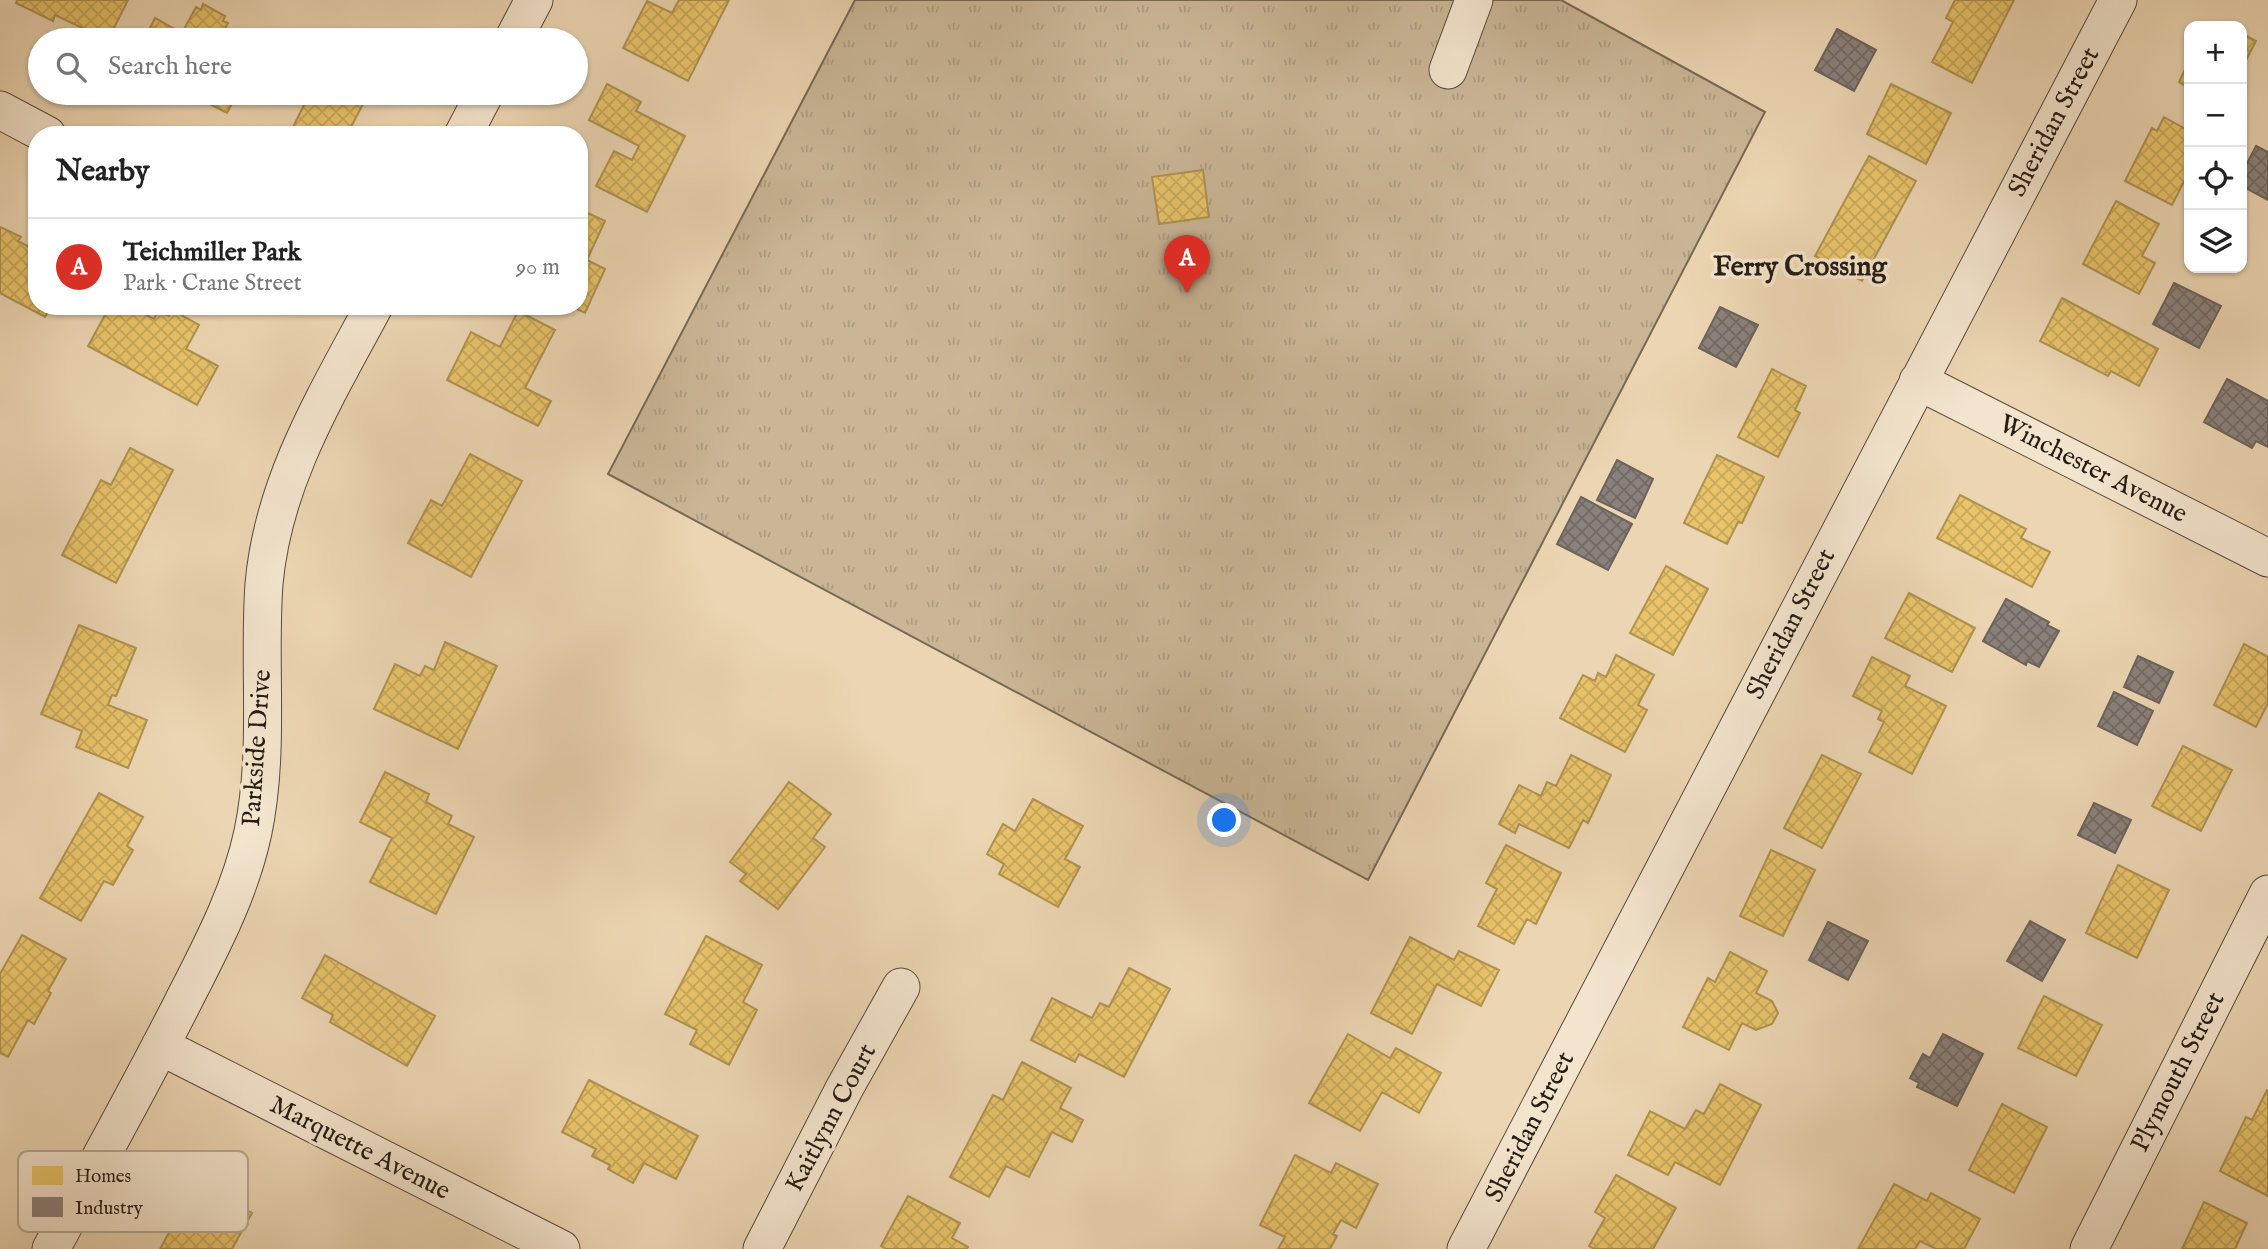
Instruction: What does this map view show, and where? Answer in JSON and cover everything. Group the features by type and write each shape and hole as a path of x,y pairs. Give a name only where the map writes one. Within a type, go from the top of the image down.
{"street":[{"path":"519,28 534,0"},
{"path":"1448,70 1474,0"},
{"name":"Sheridan Street","path":"1466,1249 2118,0"},
{"path":"468,126 479,105"},
{"path":"0,110 30,126"},
{"name":"Parkside Drive","path":"104,1151 225,919 240,878 253,832 261,778 264,585 275,517 302,443 369,315"},
{"name":"Winchester Avenue","path":"1918,381 2268,558"},
{"name":"Plymouth Street","path":"2089,1249 2268,894"},
{"name":"Kaitlynn Court","path":"762,1249 844,1089 901,988"},
{"name":"Marquette Avenue","path":"160,1046 561,1249"},
{"name":"Parkside Drive","path":"51,1249 60,1232"}],"green space":[{"path":"855,0 1561,0 1765,112 1368,880 608,474"}],"building: Homes":[{"path":"17,0 128,0 114,28 83,28 55,15 53,21 16,3"},
{"path":"679,0 729,0 688,81 623,48 647,1 672,13"},
{"path":"1955,0 2014,0 1972,83 1932,62 1953,22 1946,18"},
{"path":"203,4 225,16 223,21 228,23 225,28 185,28 196,7 201,10"},
{"path":"155,18 173,28 150,28"},
{"path":"2247,36 2256,41 2247,58"},
{"path":"2184,72 2184,85 2179,82"},
{"path":"607,84 641,102 636,111 685,136 647,212 596,186 614,151 632,160 639,146 589,120"},
{"path":"1891,84 1951,113 1926,164 1867,134"},
{"path":"211,105 231,105 227,113"},
{"path":"304,105 362,105 352,126 294,126"},
{"path":"2164,117 2184,128 2184,182 2172,205 2125,181 2152,128 2157,131"},
{"path":"1869,156 1916,181 1862,281 1815,256"},
{"path":"1203,170 1209,217 1159,224 1152,177"},
{"path":"2116,201 2159,224 2142,256 2155,263 2139,294 2083,264"},
{"path":"588,213 605,221 588,258"},
{"path":"0,227 21,237 18,241 28,246 28,308 0,293"},
{"path":"588,260 605,269 588,306"},
{"path":"2062,298 2158,349 2139,386 2111,371 2108,376 2040,341"},
{"path":"105,315 146,315 154,319 156,315 181,315 199,325 186,349 218,366 197,405 88,346"},
{"path":"516,315 526,315 555,330 525,388 551,401 538,426 447,380 471,332 500,347"},
{"path":"1772,369 1806,386 1795,410 1800,413 1778,457 1738,437"},
{"path":"130,448 173,470 116,583 62,555 101,480 111,485"},
{"path":"470,454 522,481 471,577 408,543 431,500 442,506"},
{"path":"1717,455 1764,477 1742,523 1738,522 1727,544 1684,523"},
{"path":"1960,495 2026,529 2021,538 2050,552 2032,587 1937,538"},
{"path":"1666,566 1708,589 1673,655 1630,633"},
{"path":"1909,593 1975,628 1952,672 1885,638"},
{"path":"79,625 136,648 116,696 112,695 108,705 147,720 128,768 76,747 82,731 41,714"},
{"path":"445,642 497,666 458,749 374,709 395,664 420,676 425,666 434,670"},
{"path":"2244,644 2268,657 2268,703 2256,727 2214,705"},
{"path":"1616,655 1654,675 1638,705 1647,710 1625,752 1560,718 1583,675 1595,681 1598,673 1606,677"},
{"path":"1872,657 1910,676 1905,686 1946,706 1912,774 1869,752 1884,722 1878,719 1882,711 1853,696"},
{"path":"2183,746 2232,770 2201,831 2152,806"},
{"path":"1571,755 1611,775 1588,823 1583,820 1569,848 1519,824 1515,833 1499,824 1519,785 1541,796 1547,782 1556,786"},
{"path":"1822,755 1861,774 1822,848 1784,828"},
{"path":"385,772 429,794 426,802 452,816 448,824 474,837 436,914 370,882 392,838 360,822"},
{"path":"789,782 831,814 813,838 825,847 778,909 740,881 746,874 730,862"},
{"path":"99,793 143,817 127,846 133,850 113,885 104,881 81,921 40,898"},
{"path":"1033,799 1083,826 1065,859 1080,867 1058,907 999,874 1004,864 987,854 1003,824 1015,831"},
{"path":"1506,845 1561,873 1536,924 1527,919 1514,944 1478,926 1497,889 1486,883"},
{"path":"1771,850 1815,870 1783,936 1740,916"},
{"path":"2118,865 2169,890 2137,958 2086,933"},
{"path":"22,935 66,959 34,1024 28,1020 8,1057 0,1053 0,974"},
{"path":"706,936 762,965 743,1002 757,1010 729,1065 690,1044 697,1030 665,1014"},
{"path":"1410,937 1454,960 1459,951 1499,970 1481,1006 1437,984 1412,1034 1371,1013"},
{"path":"1730,952 1767,971 1756,993 1772,1001 1778,1013 1772,1024 1756,1030 1742,1023 1729,1050 1683,1027 1708,978 1715,982"},
{"path":"325,955 435,1016 407,1066 330,1022 333,1015 302,998"},
{"path":"1129,968 1170,989 1124,1077 1079,1054 1075,1062 1031,1040 1052,998 1092,1018 1100,1003 1109,1007"},
{"path":"2044,996 2102,1025 2076,1076 2018,1048"},
{"path":"1348,1034 1390,1058 1396,1048 1441,1073 1419,1113 1382,1092 1360,1131 1309,1103"},
{"path":"1022,1062 1071,1088 1060,1108 1083,1120 1072,1142 1052,1132 1029,1177 1006,1166 989,1197 950,1177 993,1095 1003,1100"},
{"path":"589,1080 698,1136 676,1179 644,1163 633,1183 608,1169 610,1165 592,1156 596,1149 562,1132"},
{"path":"1720,1084 1761,1105 1720,1185 1675,1162 1668,1175 1628,1155 1650,1111 1685,1129 1696,1110 1704,1114"},
{"path":"2267,1090 2268,1196 2220,1171 2246,1117 2252,1120"},
{"path":"2002,1104 2047,1127 2014,1193 1969,1170"},
{"path":"1295,1155 1331,1173 1336,1163 1378,1184 1356,1228 1341,1220 1333,1234 1337,1236 1330,1249 1278,1249 1285,1237 1260,1225"},
{"path":"1616,1175 1676,1208 1653,1249 1594,1249 1589,1246 1605,1218 1595,1212"},
{"path":"1894,1184 1927,1201 1931,1193 1980,1219 1964,1249 1936,1249 1920,1241 1915,1249 1858,1249"},
{"path":"908,1196 960,1223 952,1238 968,1247 967,1249 886,1249 881,1246"},
{"path":"2204,1202 2247,1223 2235,1249 2182,1249"},
{"path":"169,1232 241,1232 232,1249 160,1249"}],"building: Industry":[{"path":"1837,29 1876,50 1854,91 1815,70"},
{"path":"2256,146 2268,152 2268,200 2247,189 2247,163"},
{"path":"2174,283 2221,306 2199,348 2153,324"},
{"path":"1720,307 1758,325 1736,367 1699,348"},
{"path":"2227,379 2268,401 2268,447 2256,441 2252,448 2204,422"},
{"path":"1617,460 1653,479 1635,518 1597,500"},
{"path":"1581,497 1632,524 1608,570 1557,544"},
{"path":"2006,599 2049,622 2047,625 2059,631 2039,667 2027,661 2026,665 1983,641"},
{"path":"2138,656 2173,672 2159,703 2124,687"},
{"path":"2114,692 2153,711 2137,745 2098,726"},
{"path":"2094,803 2131,820 2115,853 2078,835"},
{"path":"2030,921 2065,940 2042,981 2007,961"},
{"path":"1828,922 1868,941 1848,980 1809,960"},
{"path":"1943,1034 1983,1054 1957,1106 1917,1087 1919,1083 1910,1078 1923,1054 1930,1058"}],"place":[{"name":"Teichmiller Park","path":"1187,293"}],"district":[{"name":"Ferry Crossing","path":"1800,267"}]}
